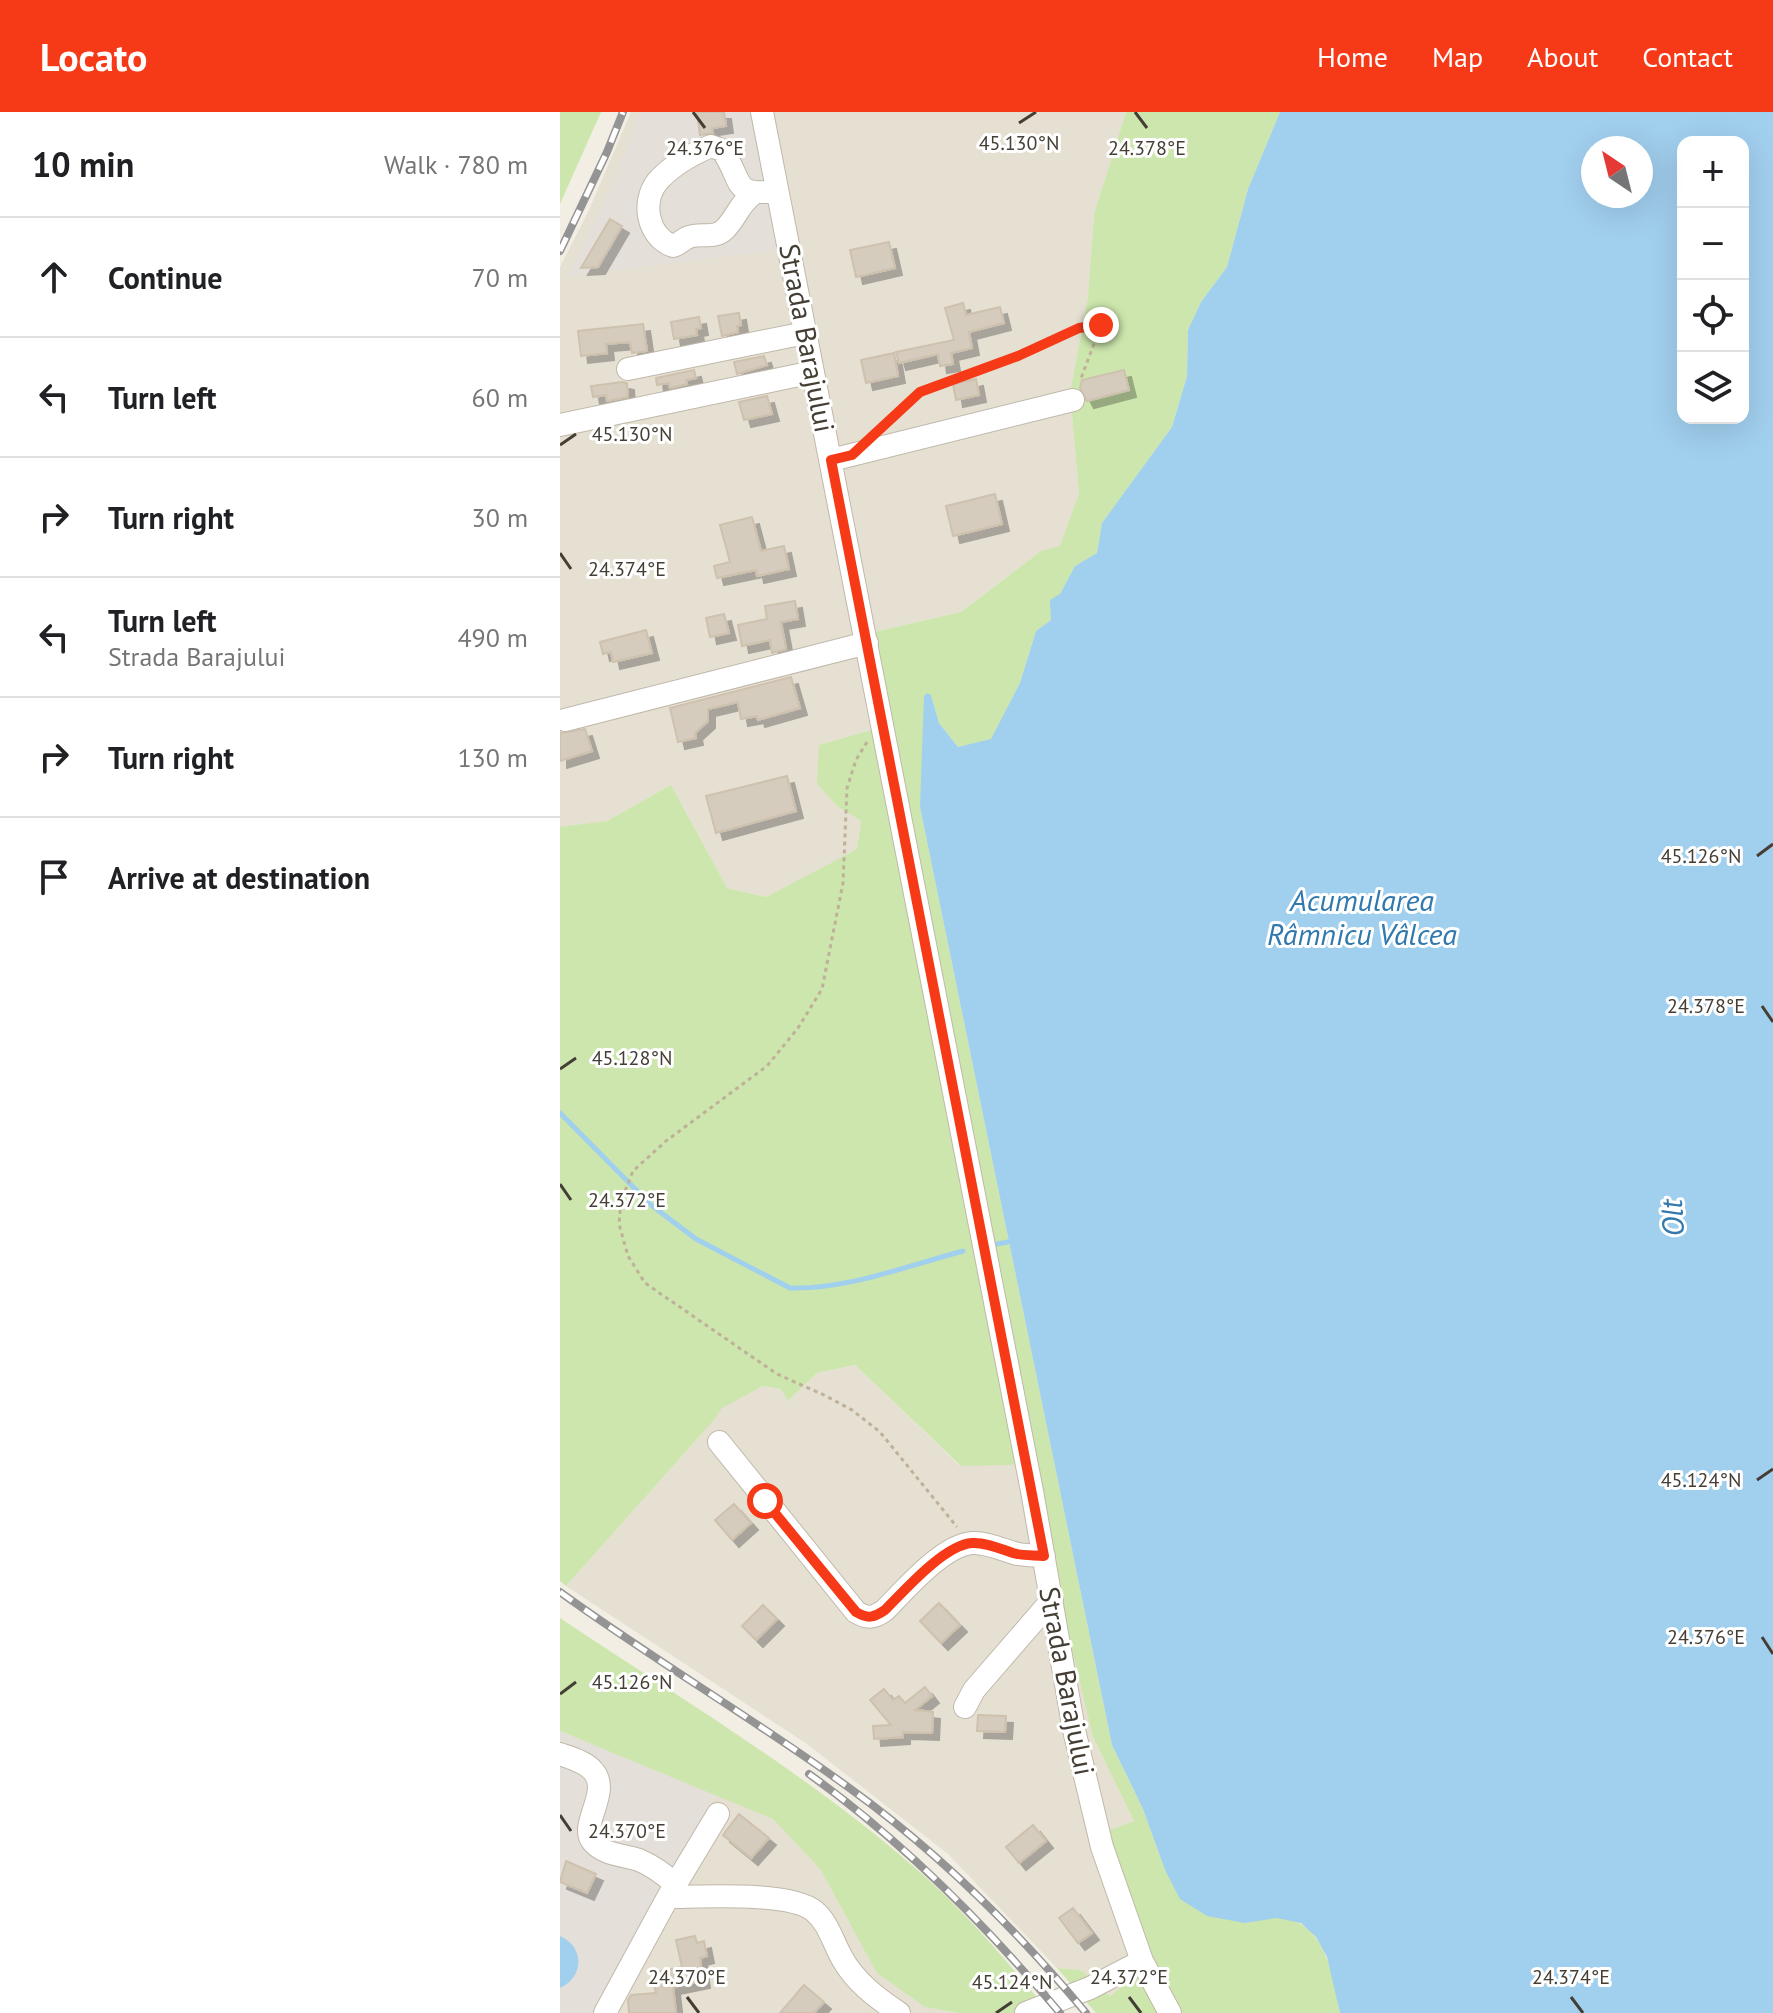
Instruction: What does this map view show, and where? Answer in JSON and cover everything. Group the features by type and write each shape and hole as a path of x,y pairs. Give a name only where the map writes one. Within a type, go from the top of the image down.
{"street":[{"name":"Strada Barajului","path":"762,112 1044,1556 1074,1730 1102,1847 1142,1961 1170,2013"},
{"path":"753,194 743,189 722,150 711,146 685,159 658,182 649,204 650,225 657,236 673,246 684,238 716,235 725,229 745,199 753,194 777,191"},
{"path":"628,369 805,333"},
{"path":"560,425 813,372"},
{"path":"831,460 1073,400"},
{"path":"565,720 867,643"},
{"path":"719,1442 802,1548 856,1612 865,1618 885,1610 935,1562 955,1548 974,1543 1016,1554 1044,1556"},
{"path":"965,1707 974,1690 1052,1600"},
{"path":"560,1754 585,1764 599,1780 600,1790 589,1830 592,1842 605,1851 650,1865 672,1891 767,1899 806,1906 821,1919 854,1976 868,1991 899,2013"},
{"path":"605,2013 718,1814"},
{"path":"1028,2012 1090,1988 1142,1961"}],"path":[{"path":"875,433 920,392 1018,356 1079,328 1101,325 1073,400"},
{"path":"882,720 856,760 847,788 843,883 822,989 798,1028 767,1066 666,1141 633,1171 621,1201 619,1224 628,1256 645,1283 777,1374 824,1395 880,1432 952,1523 974,1543"}],"shaded area":[{"path":"631,112 1126,112 1094,214 1088,297 1070,393 1079,493 1060,547 1041,551 961,612 874,632 885,697 871,730 819,745 837,806 861,821 857,849 766,897 727,888 671,785 607,821 560,828 560,267 588,212"},
{"path":"640,112 753,112 779,250 568,276 619,171"},
{"path":"855,1365 960,1466 1033,1461 1093,1737 1134,1821 1105,1832 1150,1964 1110,1996 1081,1970 1057,1968 948,1854 807,1744 566,1586 714,1420 722,1407 763,1386 782,1389 788,1401 817,1373"},
{"path":"560,1731 715,1794 594,2013 560,2013"},
{"path":"715,1794 773,1819 820,1869 850,1924 925,2007 958,2013 594,2013"}],"green space":[{"path":"560,112 601,112 560,204"},
{"path":"1126,112 1280,112 1248,189 1227,267 1201,302 1188,330 1187,376 1172,427 1102,523 1097,553 1075,566 1051,620 1036,631 1020,683 991,740 958,747 939,723 931,695 920,807 1112,1745 1143,1809 1165,1870 1245,1923 1276,1918 1293,1920 1306,1927 1324,1951 1330,1966 1340,2013 1096,2013 1057,1968 1081,1970 1110,1996 1150,1964 1104,1832 1134,1821 1093,1737 1032,1461 1010,1465 961,1466 855,1365 817,1373 788,1401 781,1389 763,1386 722,1408 566,1586 560,1581 560,827 607,821 671,785 727,888 766,897 857,849 861,821 837,806 817,784 819,745 871,730 891,728 874,632 961,612 1041,551 1060,546 1079,493 1070,393 1088,297 1094,214"},
{"path":"560,1618 746,1740 880,1839 956,1907 1050,2013 958,2013 925,2007 877,1973 820,1869 773,1819 560,1731"}],"water":[{"name":"Acumularea Râmnicu Vâlcea","path":"1280,112 1773,112 1773,2013 1340,2013 1327,1957 1316,1937 1301,1923 1277,1918 1245,1923 1207,1916 1180,1899 1165,1870 1143,1809 1112,1745 920,807 924,696 927,693 931,695 939,723 958,747 991,739 1020,683 1036,631 1051,620 1050,600 1060,594 1075,566 1097,553 1102,523 1172,427 1187,376 1188,330 1201,302 1227,267 1248,189"},
{"path":"560,1936 574,1947 578,1962 574,1977 560,1988"}],"building":[{"path":"697,112 724,112 726,126 712,128 713,133 700,135"},
{"path":"610,219 622,226 598,267 581,268"},
{"path":"889,242 895,268 856,277 850,250"},
{"path":"963,303 966,315 1000,307 1004,323 969,332 972,348 951,353 953,364 940,366 938,354 899,363 896,352 954,340 945,308"},
{"path":"739,313 741,325 737,326 738,332 722,336 718,316"},
{"path":"699,317 701,328 696,329 697,335 674,339 671,322"},
{"path":"643,324 647,351 632,353 630,342 606,344 607,353 581,356 578,331"},
{"path":"894,353 898,376 866,383 861,360"},
{"path":"764,356 767,365 737,374 734,362"},
{"path":"694,370 696,378 686,380 687,384 670,388 669,383 657,385 656,378"},
{"path":"1124,370 1129,390 1087,401 1080,388 1082,380"},
{"path":"976,379 979,395 956,400 953,384"},
{"path":"627,383 628,397 607,401 606,395 593,397 591,386"},
{"path":"767,396 772,414 744,420 739,402"},
{"path":"995,494 1002,524 953,536 946,506"},
{"path":"752,517 761,551 784,546 789,569 757,576 756,570 717,578 714,566 730,562 720,525"},
{"path":"795,601 798,619 781,622 786,649 772,653 770,640 742,646 738,625 767,619 765,606"},
{"path":"724,614 729,633 710,637 706,618"},
{"path":"646,630 652,653 613,662 611,652 603,654 600,642"},
{"path":"791,677 800,708 758,720 757,716 741,719 738,702 708,709 708,721 695,733 696,738 678,742 670,708"},
{"path":"585,729 592,751 560,761 560,733"},
{"path":"787,776 796,811 716,833 706,796"},
{"path":"734,1504 751,1523 732,1540 715,1520"},
{"path":"939,1603 960,1625 941,1643 920,1621"},
{"path":"763,1605 777,1619 756,1640 742,1626"},
{"path":"925,1687 932,1696 915,1710 933,1712 932,1733 903,1732 903,1737 874,1739 873,1726 891,1725 870,1700 884,1689 893,1700 899,1696 905,1703"},
{"path":"978,1715 1006,1716 1005,1732 977,1731"},
{"path":"739,1814 769,1838 751,1858 723,1835"},
{"path":"1033,1825 1046,1841 1019,1863 1006,1847"},
{"path":"566,1861 596,1874 587,1893 560,1882"},
{"path":"1073,1908 1092,1933 1078,1943 1059,1918"},
{"path":"695,1936 697,1943 704,1941 707,1956 700,1958 703,1981 673,1987 676,2013 629,2013 628,2000 631,1995 656,1993 652,1973 682,1967 676,1940"},
{"path":"804,1985 824,2002 814,2013 780,2013"}],"waterway":[{"path":"560,1113 651,1205 696,1239 790,1288 855,1281 963,1251"},
{"path":"991,1245 1008,1242"}],"railway":[{"path":"560,251 623,112"},
{"path":"560,1592 881,1812 974,1892 1032,1951 1086,2013"},
{"path":"809,1774 878,1828 942,1886 1060,2013"}],"route":[{"path":"765,1501 856,1612 865,1618 885,1610 935,1562 967,1543 1016,1554 1044,1556 831,460 852,455 920,392 1018,356 1079,328 1101,325"}],"water label":[{"name":"Olt","path":"1673,1218"}]}
